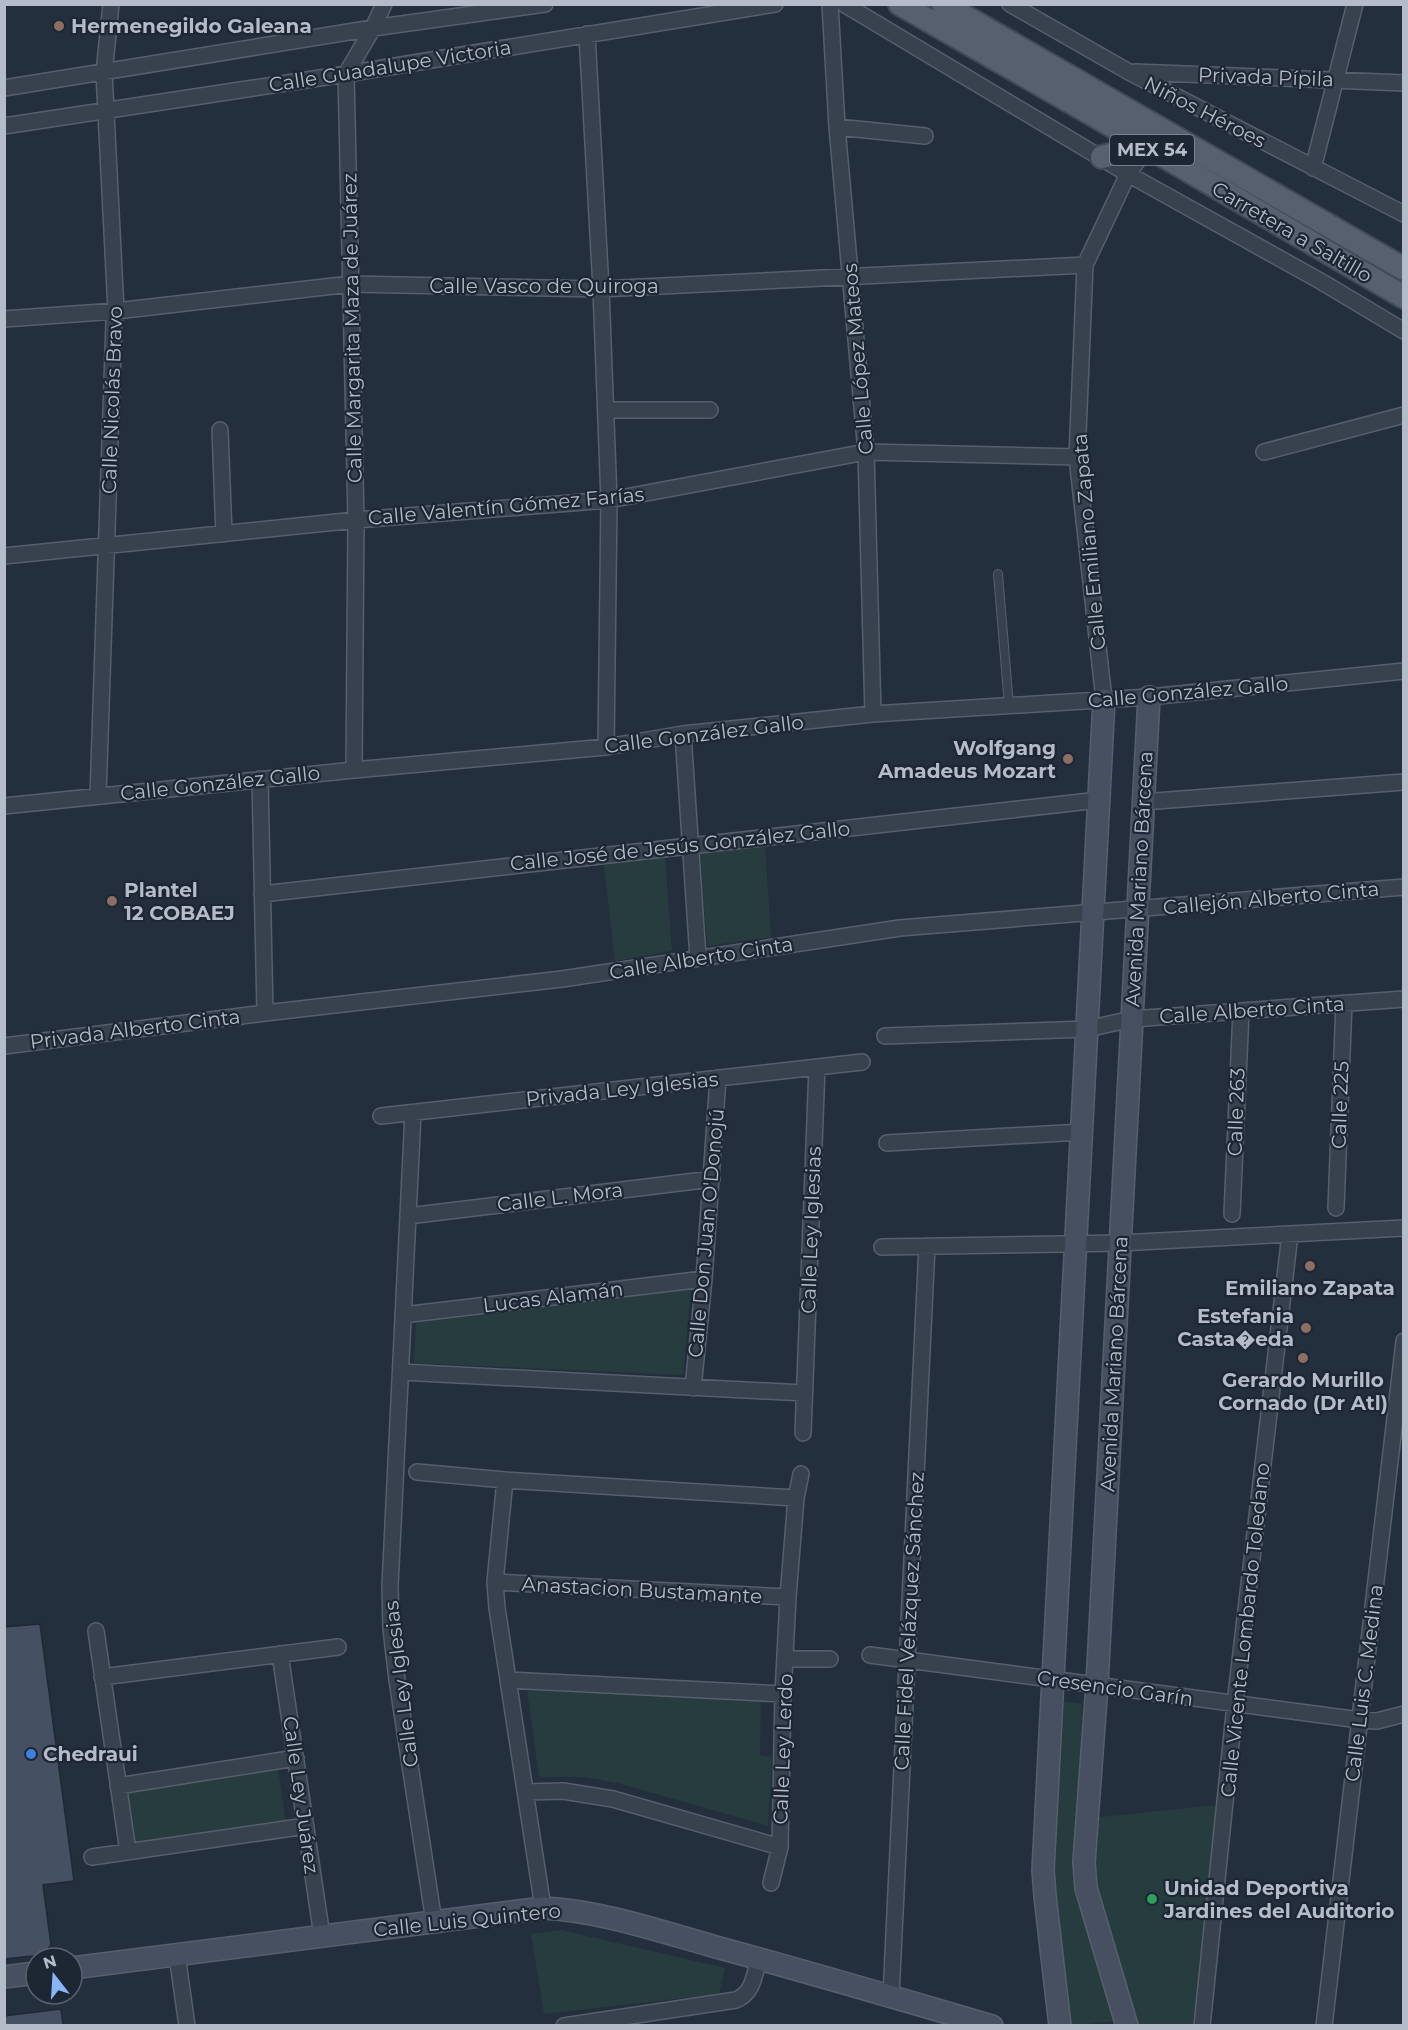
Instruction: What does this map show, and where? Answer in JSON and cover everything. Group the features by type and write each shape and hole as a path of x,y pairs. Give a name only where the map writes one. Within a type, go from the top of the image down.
{"main road":[{"name":"Carretera a Saltillo","path":"900,4 1404,297"},
{"name":"Carretera a Saltillo","path":"943,4 1404,269"},
{"path":"1102,157 1146,146"}],"street":[{"name":"Calle Nicolás Bravo","path":"98,796 116,312 104,73 111,4"},
{"path":"346,74 384,4"},
{"name":"Calle Guadalupe Victoria","path":"4,88 373,28 545,4"},
{"name":"Calle Guadalupe Victoria","path":"4,126 346,74 775,4"},
{"name":"Calle López Mateos","path":"830,4 837,127 866,452 873,714"},
{"path":"844,4 1128,174 1322,282 1404,331"},
{"name":"Niños Héroes","path":"1010,4 1129,72 1404,214"},
{"path":"1313,168 1355,4"},
{"path":"587,34 601,289 609,500 606,747"},
{"name":"Privada Pípila","path":"1129,72 1404,82"},
{"name":"Calle Margarita Maza de Juárez","path":"346,74 356,520 354,770"},
{"path":"837,127 925,136"},
{"name":"Calle Emiliano Zapata","path":"1104,700 1077,457 1084,265 1128,174 1146,146"},
{"name":"Calle Vasco de Quiroga","path":"4,319 116,312 351,284 601,289 1084,265"},
{"path":"606,410 710,410"},
{"path":"1264,452 1404,415"},
{"path":"220,430 224,534"},
{"name":"Calle Valentín Gómez Farías","path":"4,556 356,520 609,500 866,452 1077,457"},
{"name":"Calle González Gallo","path":"4,806 260,779 606,747 683,734 873,714 1149,697 1404,671"},
{"name":"Avenida Mariano Bárcena","path":"1127,2025 1086,1888 1085,1871 1097,1685 1149,697"},
{"path":"1060,2025 1044,1870 1104,700"},
{"path":"683,734 698,958"},
{"path":"260,779 265,1013"},
{"path":"1143,802 1404,782"},
{"name":"Calle José de Jesús González Gallo","path":"262,894 1099,800"},
{"name":"Callejón Alberto Cinta","path":"1138,909 1404,887"},
{"name":"Calle Alberto Cinta","path":"265,1013 562,979 900,928 1138,909"},
{"name":"Calle Alberto Cinta","path":"885,1036 1087,1029 1132,1019 1404,999"},
{"name":"Calle 225","path":"1336,1208 1344,1003"},
{"name":"Calle 263","path":"1232,1214 1240,1011"},
{"name":"Privada Alberto Cinta","path":"4,1046 265,1013"},
{"name":"Privada Ley Iglesias","path":"381,1116 862,1062"},
{"name":"Calle Ley Iglesias","path":"803,1433 818,1067"},
{"name":"Calle Don Juan O'Donojú","path":"693,1388 704,1279 718,1078"},
{"name":"Calle Ley Iglesias","path":"413,1113 390,1586 391,1629 434,1922"},
{"path":"887,1143 1082,1132"},
{"name":"Calle L. Mora","path":"408,1216 712,1179"},
{"path":"882,1247 1120,1243 1404,1228"},
{"name":"Calle Vicente Lombardo Toledano","path":"1202,2025 1290,1234"},
{"name":"Calle Fidel Velázquez Sánchez","path":"891,1996 927,1246"},
{"name":"Lucas Alamán","path":"403,1315 704,1279"},
{"name":"Calle Luis C. Medina","path":"1324,2025 1404,1341"},
{"path":"401,1372 804,1393"},
{"path":"417,1472 505,1480 796,1498"},
{"name":"Calle Ley Lerdo","path":"525,1792 563,1791 613,1799 780,1847 783,1694 788,1597 796,1498 801,1473"},
{"path":"505,1480 495,1582 497,1608 543,1908"},
{"name":"Anastacion Bustamante","path":"495,1582 788,1597"},
{"path":"96,1630 128,1852"},
{"path":"102,1677 338,1647"},
{"name":"Calle Ley Juárez","path":"280,1654 322,1936"},
{"name":"Cresencio Garín","path":"870,1655 1360,1720 1377,1721 1404,1714"},
{"path":"786,1659 830,1659"},
{"path":"508,1680 783,1694"},
{"path":"118,1786 296,1758"},
{"path":"92,1857 306,1826"},
{"path":"771,1883 780,1847"},
{"name":"Calle Luis Quintero","path":"84,1967 543,1908 573,1910 602,1916 992,2025"},
{"path":"177,1955 187,2025"},
{"path":"564,2025 736,2000 744,1997 750,1991 759,1959"}],"lane":[{"path":"998,574 1009,706"}],"green space":[{"path":"765,845 771,937 707,946 700,852"},
{"path":"665,857 672,951 615,961 604,865"},
{"path":"691,1289 683,1375 414,1363 416,1323"},
{"path":"527,1690 761,1699 760,1755 772,1757 768,1826 617,1783 585,1777 539,1777"},
{"path":"1055,1700 1082,1704 1078,1871 1113,2021 1065,2025 1052,1871"},
{"path":"278,1768 286,1823 135,1845 127,1790"},
{"name":"Unidad Deportiva Jardines del Auditorio","path":"1218,1805 1193,2025 1132,2025 1087,1870 1090,1818"},
{"path":"561,1930 725,1968 719,1994 544,2014 531,1934"}],"building":[{"name":"Chedraui","path":"40,1624 74,1881 43,1885 50,1946 24,1946 24,1957 4,1959 4,1627"},
{"path":"61,2009 63,2025 4,2025 4,2016"}],"place":[{"name":"Hermenegildo Galeana","path":"59,26"},
{"name":"Wolfgang Amadeus Mozart","path":"1068,759"},
{"name":"Plantel 12 COBAEJ","path":"112,901"},
{"name":"Emiliano Zapata","path":"1310,1266"},
{"name":"Estefania Casta�eda","path":"1306,1328"},
{"name":"Gerardo Murillo Cornado (Dr Atl)","path":"1303,1358"},
{"name":"Chedraui","path":"31,1754"},
{"name":"Unidad Deportiva Jardines del Auditorio","path":"1152,1899"}]}
